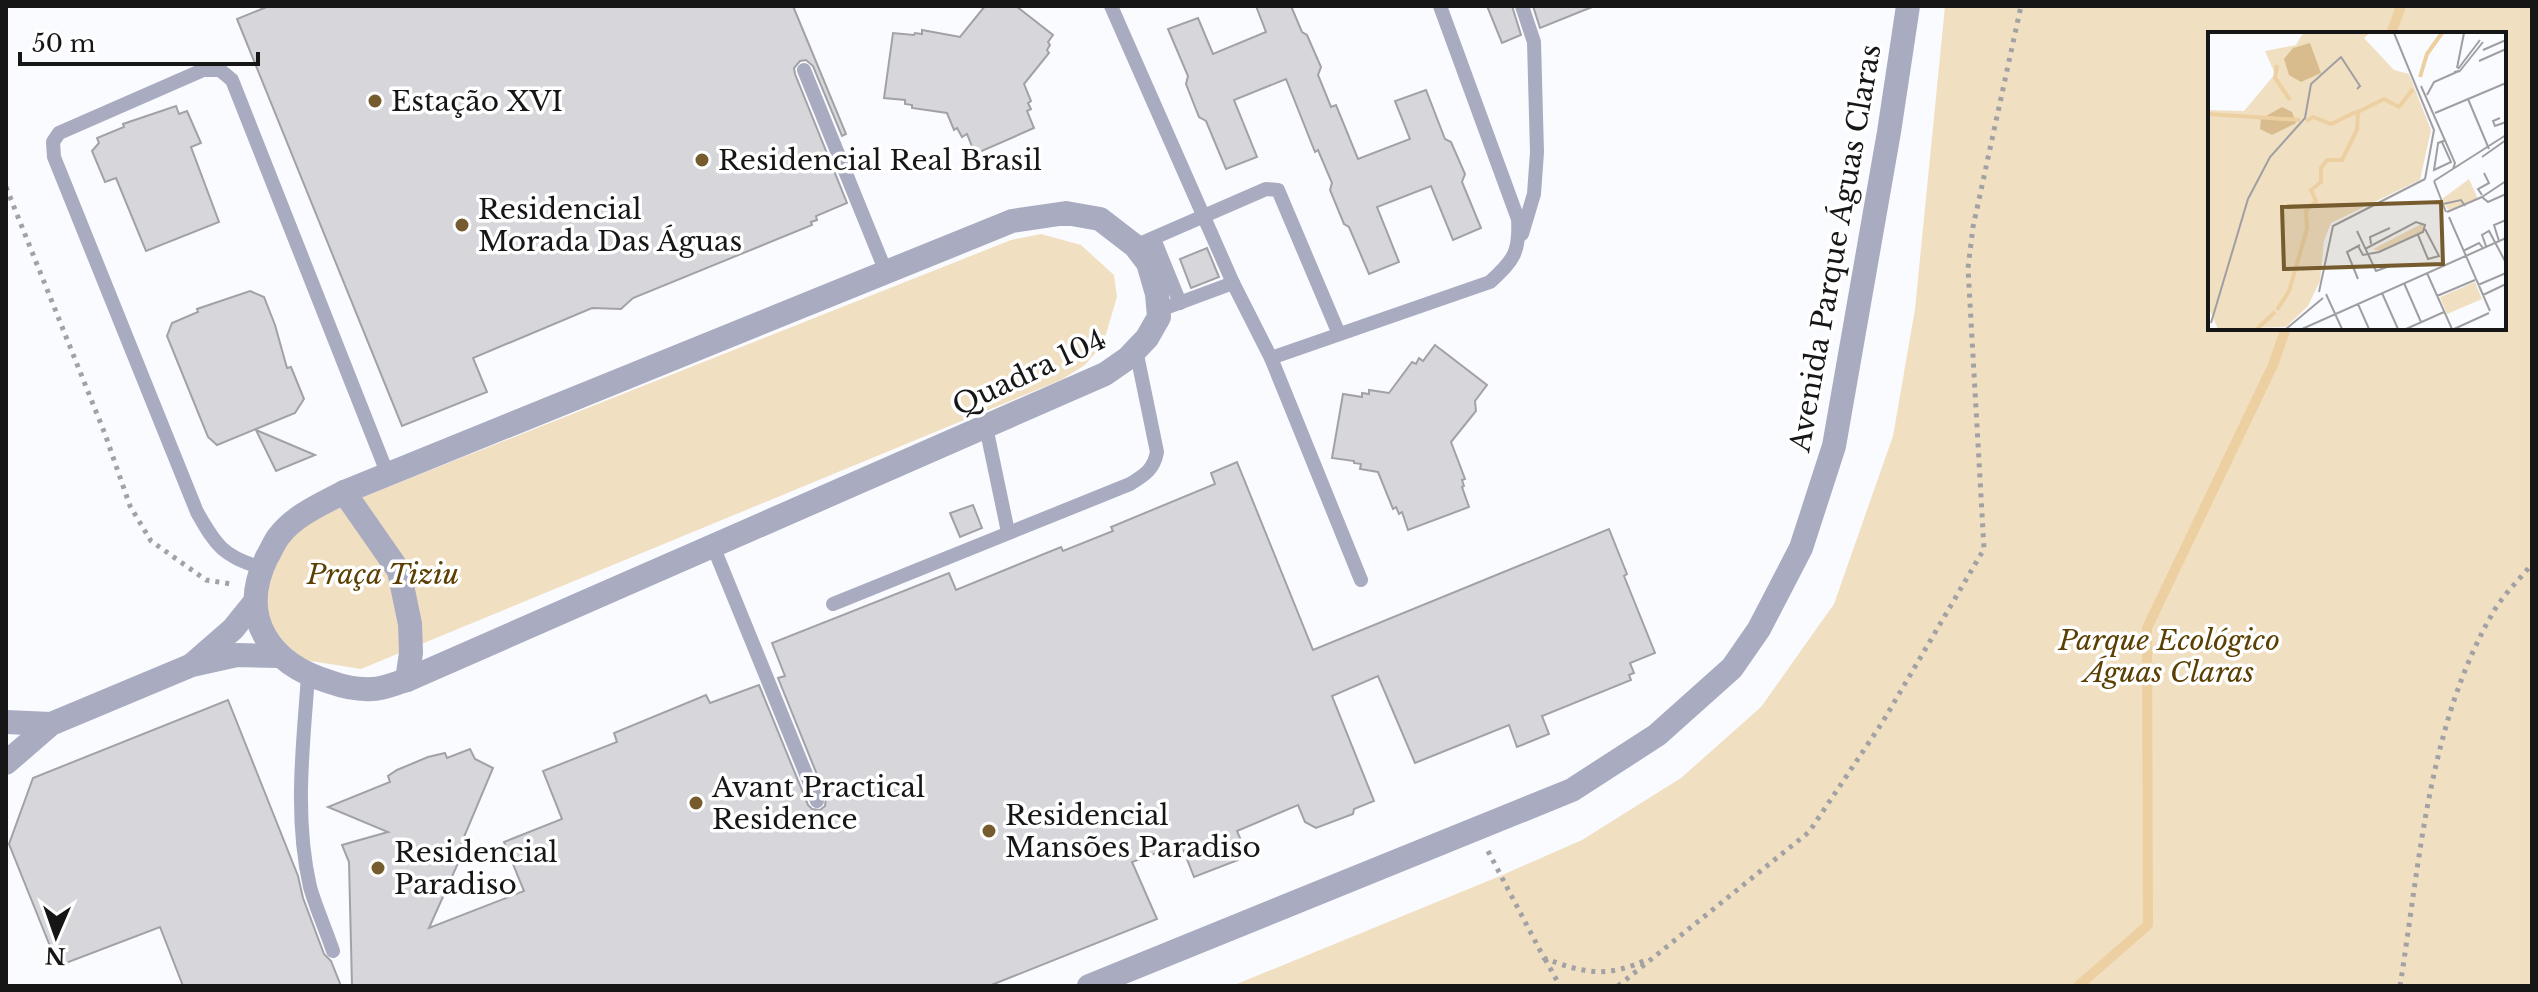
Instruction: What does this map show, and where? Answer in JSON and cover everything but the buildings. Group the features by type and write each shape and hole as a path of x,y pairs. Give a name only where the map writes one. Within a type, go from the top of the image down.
{"street":[{"name":"Avenida Parque Águas Claras","path":"1089,986 1572,790 1657,735 1732,668 1759,629 1801,548 1834,446 1908,6"},
{"path":"192,665 233,629 257,586 278,536 299,517 344,492 1012,221 1066,213 1100,219 1144,242 1148,263 1170,307"},
{"name":"Quadra 104","path":"257,586 264,632 279,656 308,676 351,689 374,689 407,680 1105,374 1136,350 1159,317 1170,307"},
{"path":"344,492 399,571 410,624 411,653 407,680"},
{"path":"6,763 51,724 192,665 237,655 279,656"},
{"path":"6,722 51,724"}],"lane":[{"path":"1111,6 1233,283 1271,358 1361,580"},
{"path":"1440,6 1518,219 1519,242"},
{"path":"1271,358 1490,282 1516,255 1534,194 1537,152 1534,42 1522,6"},
{"path":"257,586 243,562 223,552 197,512 54,157 53,142 59,133 203,70 220,70 232,80 388,475"},
{"path":"804,70 886,272"},
{"path":"1144,242 1266,189 1278,190 1339,334"},
{"path":"1170,307 1233,283"},
{"path":"833,604 1130,484 1145,475 1155,463 1157,452 1136,350"},
{"path":"986,427 1008,532"},
{"path":"713,546 817,801"},
{"path":"308,676 300,784 301,826 311,888 333,951"}],"path":[{"path":"1618,986 1809,832 1882,723 1984,549 1968,268 1973,227 2021,6"},
{"path":"6,187 105,434 130,506 151,541 206,580 257,586"},
{"path":"2400,986 2434,770 2454,694 2492,614 2532,564"},
{"path":"1476,827 1560,986"},
{"path":"1544,958 1575,970 1622,971 1656,955"}],"green space":[{"name":"Parque Ecológico Águas Claras","path":"1945,6 2532,6 2532,986 1232,986 1582,840 1681,778 1761,707 1834,604 1893,436 1915,309"},
{"name":"Praça Tiziu","path":"1041,234 1081,245 1114,275 1117,297 1103,344 1085,365 1061,380 361,669 304,660 268,630 262,582 278,542 340,506 1011,240"}],"waterway":[{"path":"2392,32 2401,6"},
{"path":"2078,986 2148,925 2147,628 2273,365 2285,330"}],"place":[{"name":"Estação XVI","path":"375,101"},
{"name":"Residencial Real Brasil","path":"702,160"},
{"name":"Residencial Morada Das Águas","path":"462,225"},
{"name":"Avant Practical Residence","path":"696,803"},
{"name":"Residencial Mansões Paradiso","path":"989,831"},
{"name":"Residencial Paradiso","path":"378,868"}]}
